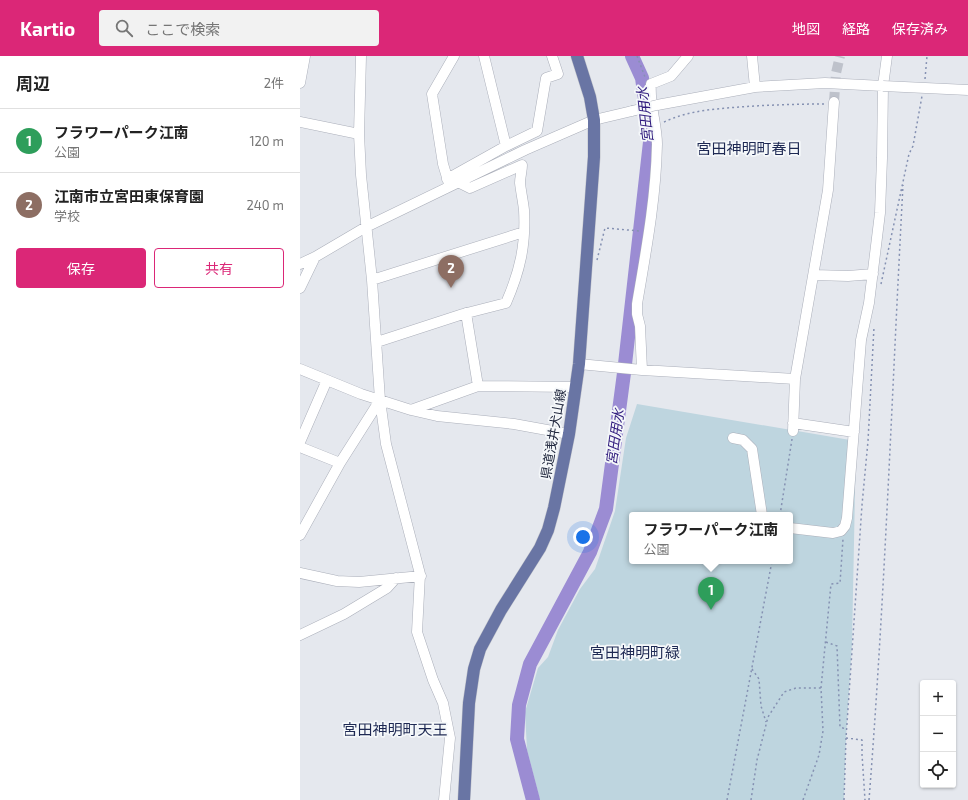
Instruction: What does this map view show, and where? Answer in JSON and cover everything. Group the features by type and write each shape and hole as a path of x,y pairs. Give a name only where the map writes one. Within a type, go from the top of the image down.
{"main road":[{"name":"県道浅井犬山線","path":"464,800 469,703 474,669 480,649 501,610 540,548 548,530 569,434 579,364 594,157 594,120 590,97 577,56"}],"street":[{"path":"300,83 305,56"},
{"path":"361,56 359,134 377,342 380,400 386,444 421,576 417,632 433,680 443,704 450,738 444,800"},
{"path":"448,184 443,164 432,94 454,56"},
{"path":"484,56 506,146"},
{"path":"300,264 448,184 506,146 537,131 546,78 558,74 552,56"},
{"path":"642,370 640,326 637,314 637,304 650,225 656,157 656,125 650,94 651,84 671,76 688,56"},
{"path":"752,56 755,87"},
{"path":"793,528 841,532 845,526 847,518 861,340 869,303 880,213 882,86 887,56"},
{"path":"448,184 460,183 525,150 594,120 632,112 657,104 755,87 825,83 968,90"},
{"path":"834,103 828,190 795,379 793,427 854,432"},
{"path":"300,122 359,134"},
{"path":"377,342 466,313 506,303 519,272 524,239 524,208 520,181 522,165 470,188 460,183"},
{"path":"372,280 524,232"},
{"path":"300,288 315,257"},
{"path":"814,275 848,276 873,274"},
{"path":"466,313 478,386"},
{"path":"579,364 642,370 795,379"},
{"path":"300,369 380,400 411,410 437,416 514,424 569,434"},
{"path":"300,442 327,380"},
{"path":"411,410 478,386 576,387"},
{"path":"300,535 340,463 380,400"},
{"path":"734,438 743,440 752,449 762,512"},
{"path":"300,448 340,463"},
{"path":"300,573 337,581 359,582 421,576"},
{"path":"300,635 344,614 388,588 396,578"}],"path":[{"path":"637,56 646,78 651,84"},
{"path":"924,84 927,56"},
{"path":"880,287 891,230 909,154 913,146 923,91"},
{"path":"656,125 676,116 714,109 776,104 834,103"},
{"path":"868,800 877,688 889,491 904,180"},
{"path":"596,265 605,228 645,232"},
{"path":"844,800 846,730 868,442 874,321"},
{"path":"780,512 793,427"},
{"path":"803,800 820,755 823,730 821,688 831,584 840,583 843,538 841,532"},
{"path":"727,800 771,564"},
{"path":"826,642 836,646 840,727 846,730"},
{"path":"752,669 759,679 761,706 766,724"},
{"path":"751,800 757,760 768,717 784,692 796,688 821,688"},
{"path":"846,738 862,740 865,800"}],"shaded area":[{"path":"637,404 856,441 852,644 844,800 540,800 527,750 525,712 538,668 548,657 558,630 580,589 595,569 615,511 626,438"}],"waterway":[{"name":"宮田用水","path":"533,800 517,739 519,705 530,664 590,552 606,509 624,373 650,142 642,78 632,56"}],"tunnel":[{"path":"834,102 836,73 840,56"}],"place":[{"name":"江南市立宮田東保育園","path":"451,288"},
{"name":"フラワーパーク江南","path":"711,610"}],"district":[{"name":"宮田神明町春日","path":"749,149"},
{"name":"宮田神明町緑","path":"635,653"},
{"name":"宮田神明町天王","path":"395,730"}]}
